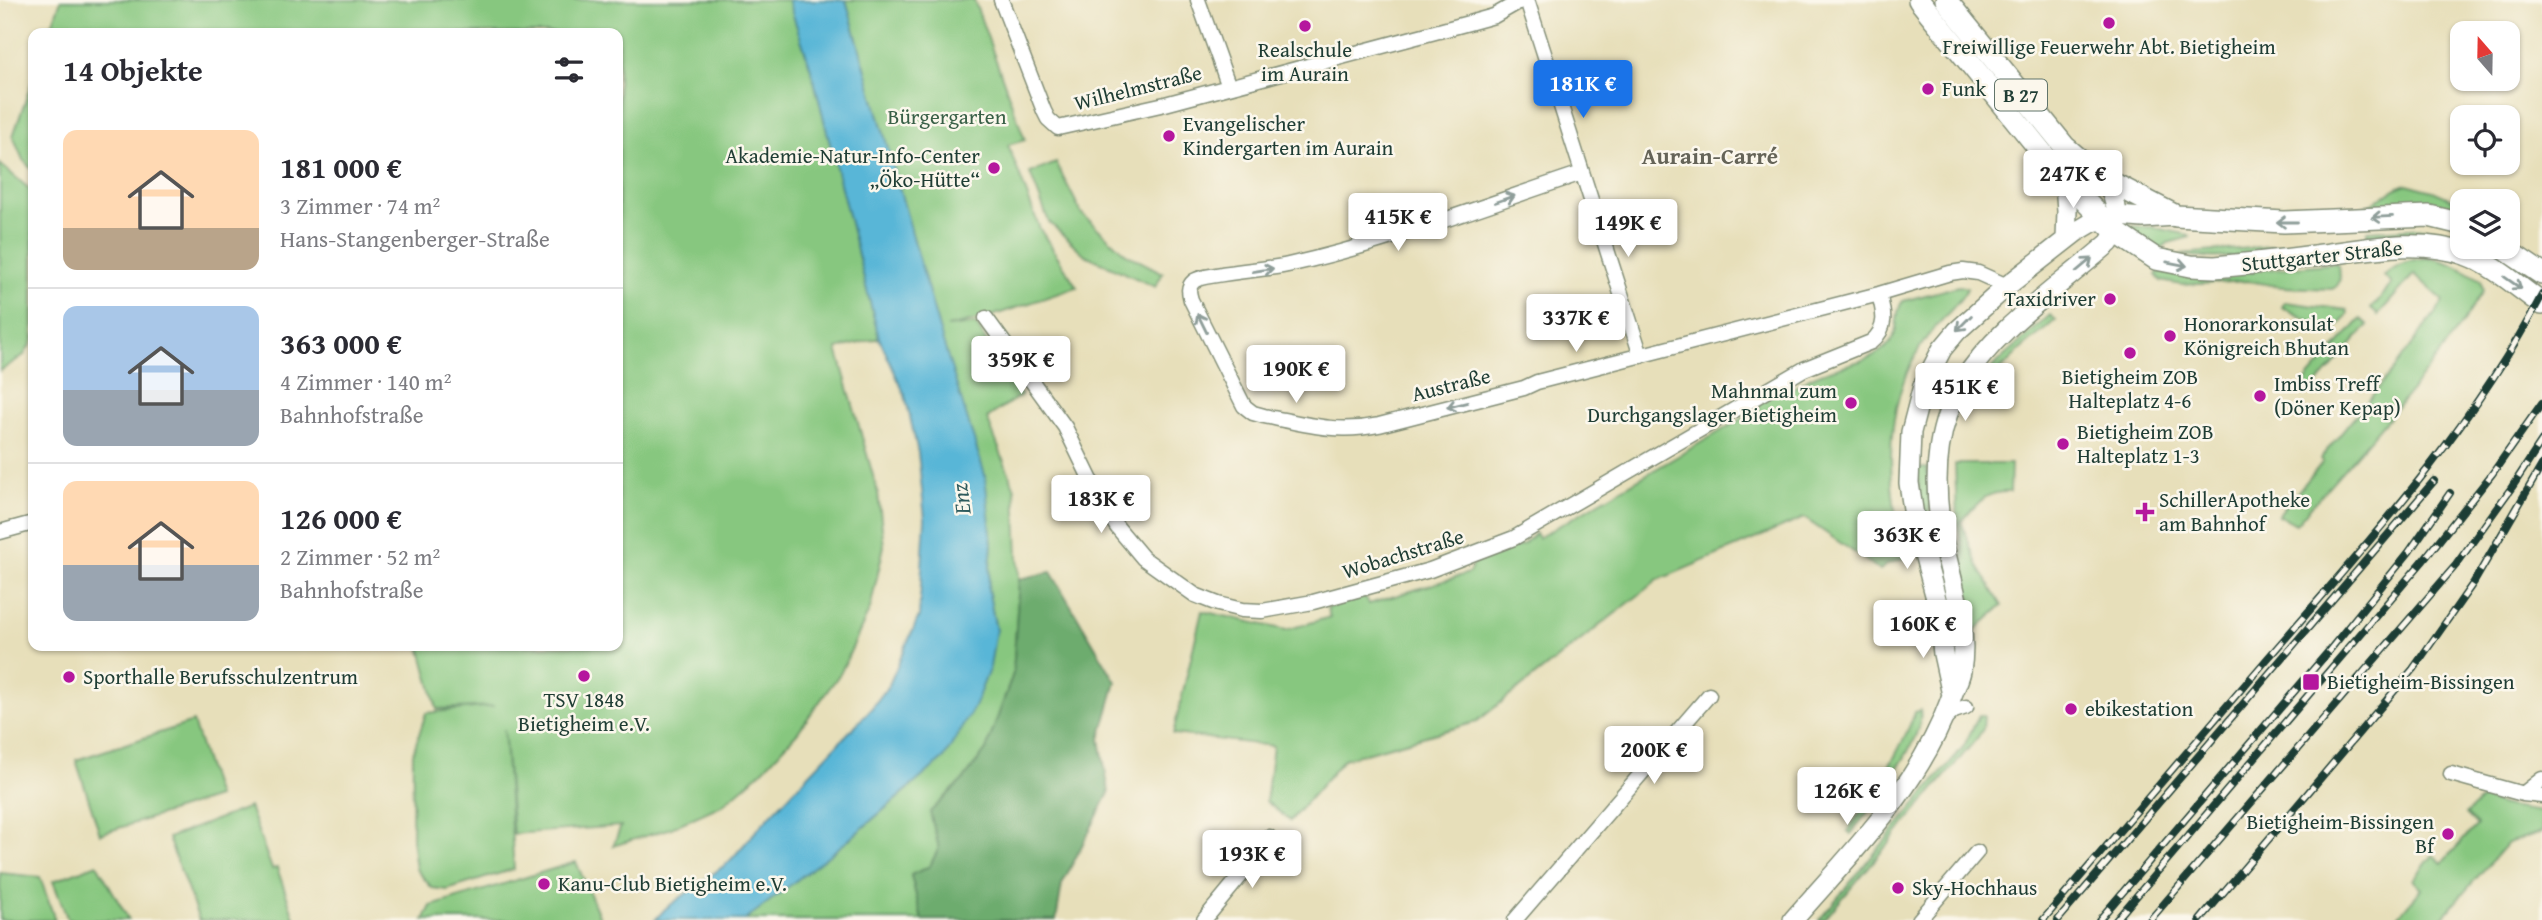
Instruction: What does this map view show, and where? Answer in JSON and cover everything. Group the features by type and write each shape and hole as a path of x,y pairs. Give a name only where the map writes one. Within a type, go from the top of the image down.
{"main road":[{"name":"B 27","path":"1919,0 2065,181 2112,223"},
{"name":"Stuttgarter Straße","path":"1947,0 2051,132 2083,163 2106,180 2176,216 2284,222 2429,216 2450,221"},
{"name":"Stuttgarter Straße","path":"2112,223 2156,260 2191,267 2239,265 2409,246 2437,247 2467,255 2483,263 2542,304"},
{"path":"2520,259 2542,274"}],"street":[{"name":"Wilhelmstraße","path":"1001,0 1044,111 1058,128 1229,87 1494,16 1522,0"},
{"name":"Wilhelmstraße","path":"1198,0 1229,87"},
{"path":"1527,0 1641,356"},
{"name":"Austraße","path":"1582,173 1342,252 1280,267 1204,276 1196,279 1189,290 1191,300 1244,406 1253,413 1264,416 1336,430 1357,430 1963,271 1978,273 2007,286"},
{"path":"1793,920 1907,785 1940,724 1959,701 1963,643 1940,522 1936,461 1940,436 1952,400 1986,351 2109,243 2113,195 2106,180"},
{"path":"2065,181 2066,239"},
{"name":"Stuttgarter Straße","path":"2112,223 2176,216"},
{"path":"1959,701 1943,654 1938,606 1910,501 1910,432 1923,386 1942,349 1972,316 2083,227 2112,223"},
{"name":"Wobachstraße","path":"986,318 1065,427 1104,507 1116,527 1143,558 1167,578 1205,599 1242,610 1262,611 1313,602 1430,570 1514,538 1804,369 1871,342 1883,327 1884,315 1879,295"},
{"path":"0,532 28,524"},
{"path":"1515,920 1709,695"},
{"path":"2451,775 2542,796"},
{"path":"2524,794 2542,779"},
{"path":"1204,920 1269,838"},
{"path":"1919,920 1977,852"}],"green space":[{"path":"61,0 788,0 812,72 879,338 837,349 878,493 884,546 870,609 841,672 797,733 760,773 722,805 671,828 613,846 621,826 513,834 504,729 514,869 447,890 432,888 416,869 412,839 413,753 426,713 494,706 437,709 421,651 623,651 623,28 51,28"},
{"name":"Bürgergarten","path":"846,0 974,0 1025,140 1008,145 1040,229 1077,287 986,318 947,327 976,324 1021,395 987,418 1015,489 1019,579 1013,674 986,750 964,779 930,812 939,848 930,866 911,875 922,920 745,920 846,842 913,785 996,630 988,589 992,544 939,329"},
{"path":"28,93 28,166 13,136"},
{"path":"1056,163 1082,214 1126,254 1163,273 1155,287 1085,255 1049,222 1030,173"},
{"path":"0,164 28,188 28,348 24,355 0,371"},
{"path":"2407,184 2433,191 2450,198 2450,208 2428,205 2365,206"},
{"path":"2152,227 2190,237 2168,243 2161,249 2125,228"},
{"path":"2430,228 2450,232 2450,238 2427,235 2367,240 2367,231"},
{"path":"2318,242 2322,245 2233,257 2181,254"},
{"path":"2427,258 2449,263 2481,280 2483,291 2418,382 2296,524 2278,515 2323,462 2320,459 2395,368 2444,301 2414,274 2378,315 2371,309 2392,284 2384,276 2404,263"},
{"path":"2336,263 2339,266 2340,279 2332,289 2282,287 2249,281 2181,285 2161,281 2156,275 2158,272 2201,276"},
{"path":"1959,286 1967,288 1965,293 1927,337 1912,362 1894,416 1891,473 1905,558 1887,564 1880,570 1804,518 1658,580 1476,722 1344,759 1290,821 1266,801 1273,746 1173,734 1202,611 1286,630 1330,617 1327,608 1365,597 1369,604 1469,573 1473,564 1524,544 1535,533 1538,538 1760,408 1757,403 1780,390 1783,394 1816,375 1880,352 1892,340 1903,301"},
{"path":"2285,302 2347,310 2348,315 2330,335 2312,322 2282,307"},
{"path":"2050,315 2056,320 2020,350 1976,394 1969,395 1999,361"},
{"path":"2361,319 2368,325 2312,390 2304,383"},
{"path":"1955,464 2011,464 2010,492 1987,496 1961,522 1977,564 2002,606 1975,630 1957,519"},
{"path":"1916,468 1927,468 1930,510 1958,648 1951,648 1926,532"},
{"path":"1051,572 1116,682 1100,739 1109,793 1062,884 1056,920 922,920 911,875 930,866 939,848 930,812 964,779 986,750 1013,674 1019,579"},
{"path":"1920,710 1920,722 1906,755 1851,834 1848,831 1893,759 1915,712"},
{"path":"1979,715 1984,715 1983,729 1978,737 1824,920 1819,920 1964,746"},
{"path":"193,722 217,797 100,834 76,760"},
{"path":"2482,799 2508,807 2542,812 2542,832 2507,843 2440,920 2395,920 2422,889 2413,880 2433,855 2442,863 2477,825 2466,814"},
{"path":"249,807 272,869 277,868 295,920 199,920 168,838"},
{"name":"Kanu-Club Bietigheim e.V.","path":"576,862 601,920 424,920 431,906"},
{"path":"97,864 129,920 68,920 53,881"},
{"path":"0,873 40,877 55,920 0,920"}],"water":[{"name":"Enz","path":"788,0 846,0 939,329 985,475 992,544 988,589 996,630 990,667 974,707 944,758 846,842 745,920 655,920 665,909 729,862 871,709 889,685 919,616 925,519 918,453 905,395 879,338 812,72"}],"railway":[{"path":"2043,920 2416,484 2483,392 2542,295"},
{"path":"2116,920 2422,562 2492,474 2542,403"},
{"path":"2150,920 2456,565 2542,441"},
{"path":"2200,920 2413,669 2474,582 2542,465"},
{"path":"2058,920 2434,481"},
{"path":"2099,920 2328,652 2409,552 2450,493"}],"place":[{"name":"Freiwillige Feuerwehr Abt. Bietigheim","path":"2109,23"},
{"name":"Realschule im Aurain","path":"1305,26"},
{"name":"Funk","path":"1928,89"},
{"name":"Evangelischer Kindergarten im Aurain","path":"1169,136"},
{"name":"Akademie-Natur-Info-Center „Öko-Hütte“","path":"994,168"},
{"name":"Taxidriver","path":"2110,299"},
{"name":"Honorarkonsulat Königreich Bhutan","path":"2170,336"},
{"name":"Bietigheim ZOB Halteplatz 4-6","path":"2130,353"},
{"name":"Imbiss Treff (Döner Kepap)","path":"2260,396"},
{"name":"Mahnmal zum Durchgangslager Bietigheim","path":"1851,403"},
{"name":"Bietigheim ZOB Halteplatz 1-3","path":"2063,444"},
{"name":"SchillerApotheke am Bahnhof","path":"2145,512"},
{"name":"TSV 1848 Bietigheim e.V.","path":"584,676"},
{"name":"Sporthalle Berufsschulzentrum","path":"69,677"},
{"name":"Bietigheim-Bissingen","path":"2311,682"},
{"name":"ebikestation","path":"2071,709"},
{"name":"Bietigheim-Bissingen Bf","path":"2448,834"},
{"name":"Kanu-Club Bietigheim e.V.","path":"544,884"},
{"name":"Sky-Hochhaus","path":"1898,888"}],"district":[{"name":"Aurain-Carré","path":"1710,156"}]}
